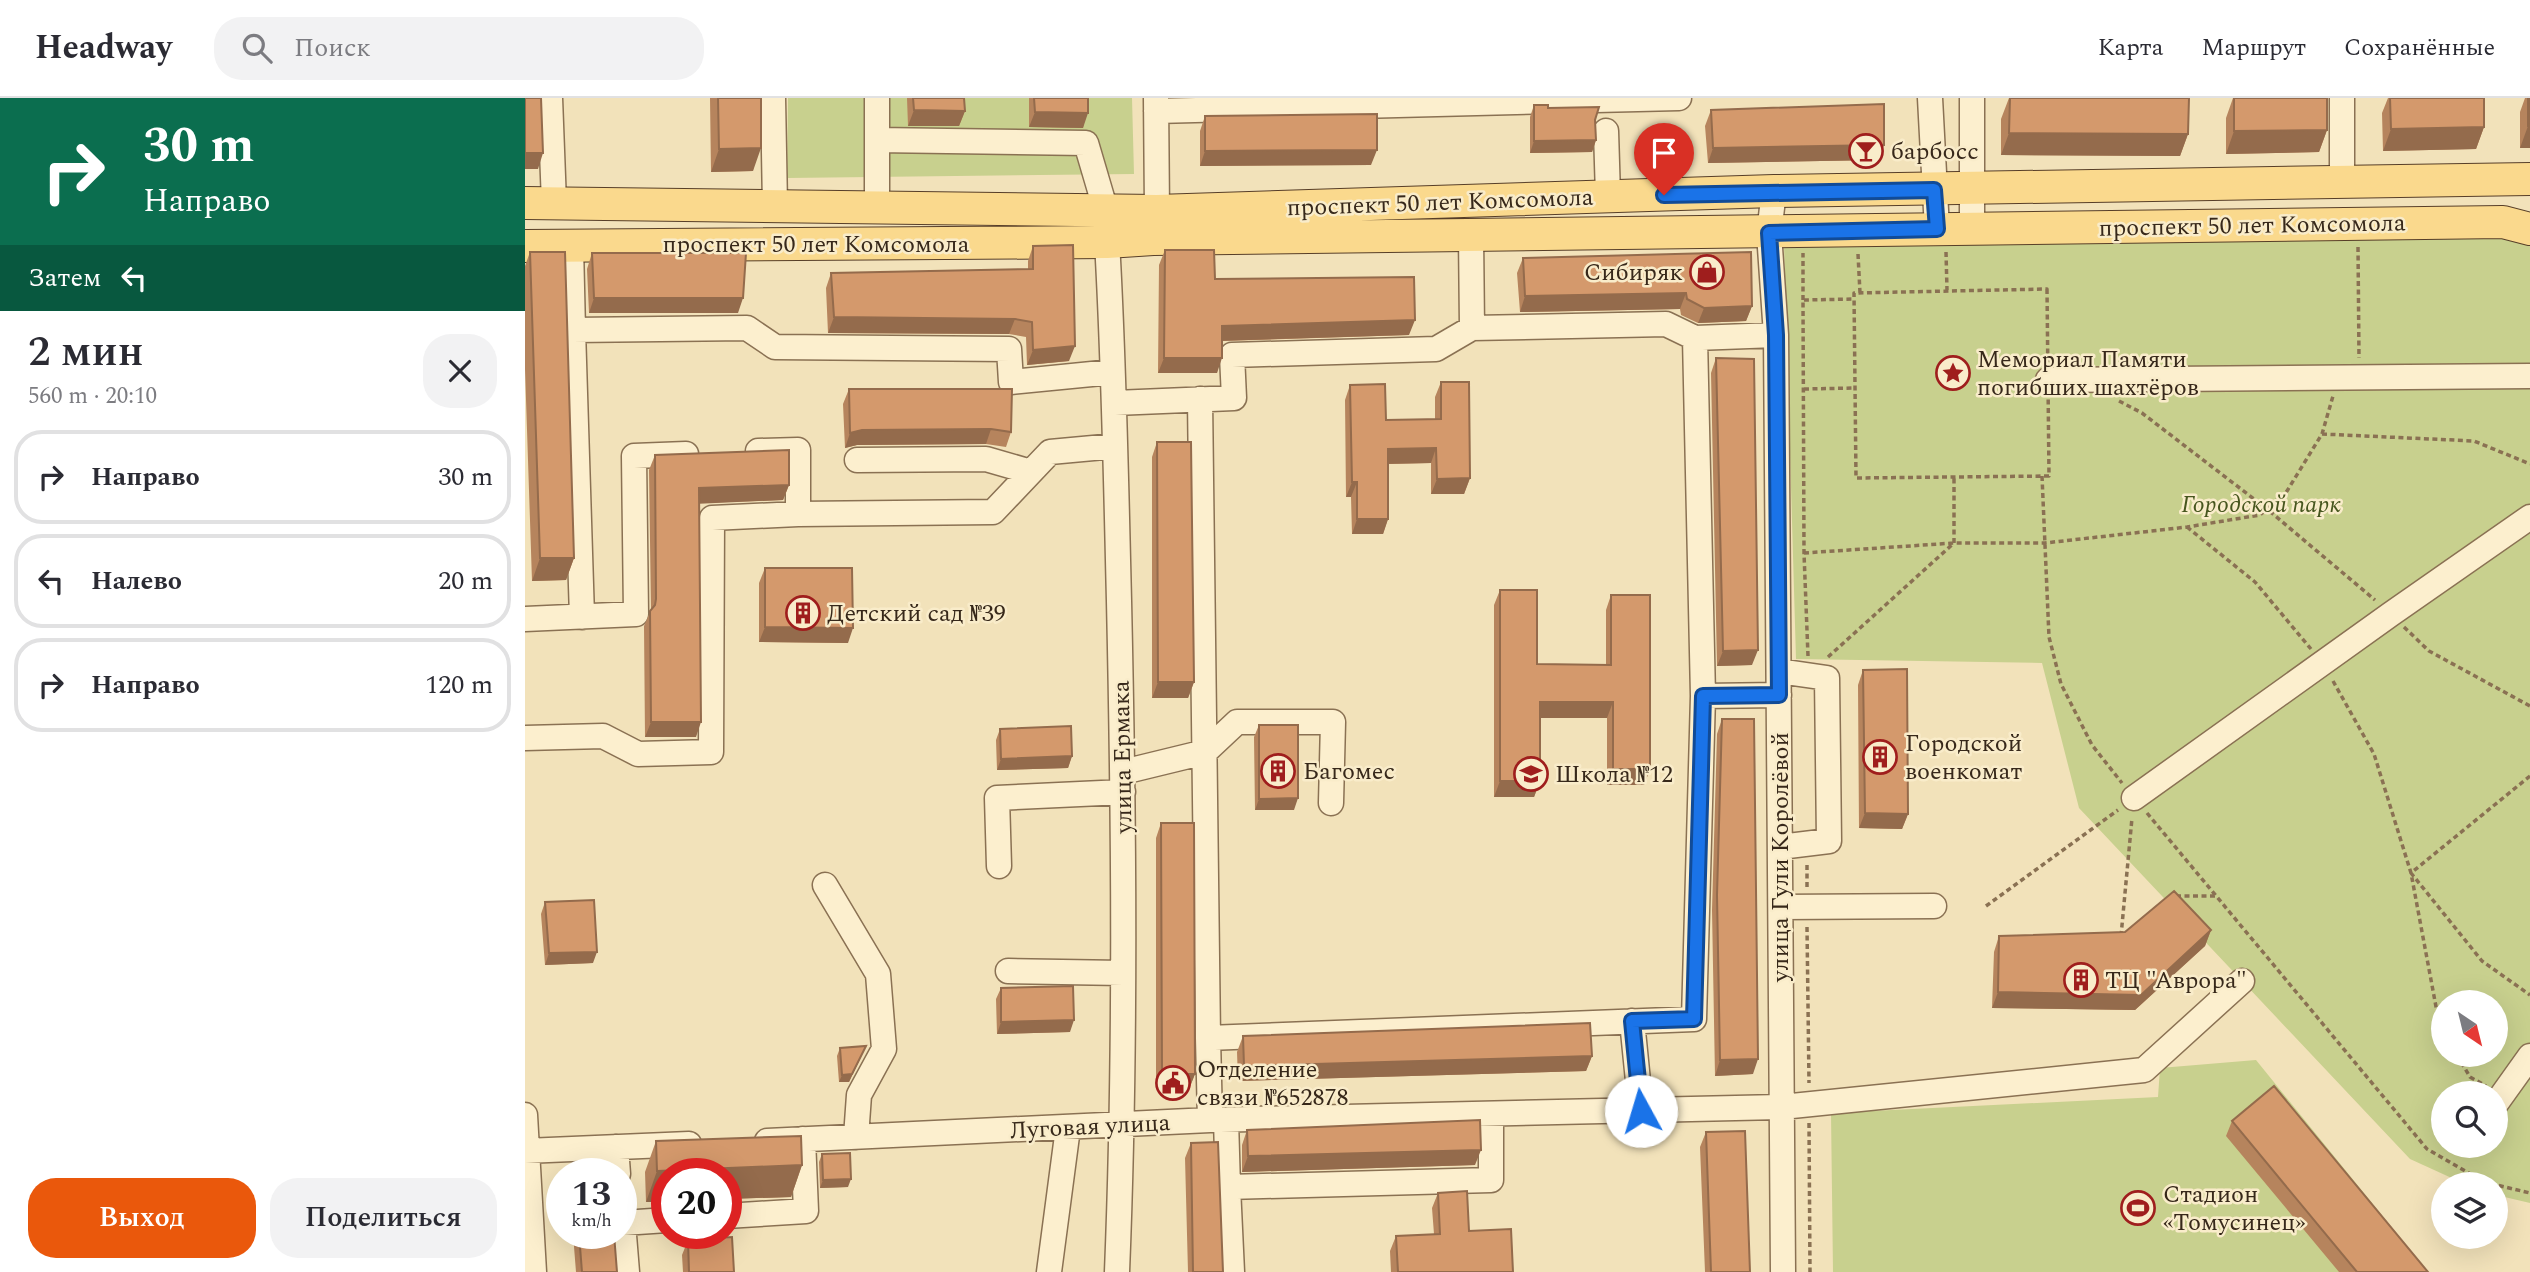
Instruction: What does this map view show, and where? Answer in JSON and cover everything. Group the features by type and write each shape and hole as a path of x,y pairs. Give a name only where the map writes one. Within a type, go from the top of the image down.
{"main road":[{"name":"проспект 50 лет Комсомола","path":"525,246 1107,226 1157,211 1773,191 2530,179"},
{"name":"проспект 50 лет Комсомола","path":"540,203 877,207 1107,226 1153,239 1769,233 1941,240 1972,230 2503,222 2530,229"}],"street":[{"path":"540,203 550,98"},
{"path":"773,98 775,206"},
{"path":"877,98 877,207"},
{"path":"1157,211 1156,104 1679,98"},
{"path":"1930,98 1934,190 1941,240"},
{"path":"1972,98 1972,230"},
{"path":"2341,98 2342,182"},
{"path":"1606,131 1608,196"},
{"name":"улица Ермака","path":"877,140 1086,144 1107,226 1115,402 1123,782 1123,1123 1117,1272"},
{"path":"1769,233 1773,191"},
{"name":"улица Гули Королёвой","path":"1769,233 1776,335 1783,1272"},
{"path":"1471,235 1472,328"},
{"path":"572,246 582,617"},
{"path":"1115,402 1234,398 1232,355 1436,349 1472,328 1666,324 1695,338 1776,335"},
{"path":"573,330 747,328 775,347 1009,349 1011,382 1112,372"},
{"path":"1209,1038 1694,1019 1703,696 1695,338"},
{"path":"2048,380 2530,376"},
{"path":"1200,399 1209,1038 1228,1187 1232,1272"},
{"path":"525,738 603,736 638,754 711,752 712,518 799,513 993,512 1050,452 1115,446"},
{"path":"730,453 798,450 799,513"},
{"path":"525,619 636,614 634,456 702,454"},
{"path":"857,460 986,459 1031,472"},
{"path":"2134,798 2530,517"},
{"path":"1703,696 1779,683 1808,675 1827,678 1829,841 1780,847"},
{"path":"999,866 997,798 1123,782 1205,752 1237,722 1333,722 1331,803"},
{"path":"825,885 878,974 884,1049 859,1095 856,1137"},
{"path":"1781,907 1934,906"},
{"path":"1008,971 1123,973"},
{"name":"Луговая улица","path":"749,1142 1068,1128 1123,1123 1782,1107 2144,1070 2242,981"},
{"path":"1632,1021 1641,1111"},
{"path":"2508,1087 2530,1056"},
{"path":"1228,1187 1491,1180 1491,1114"},
{"path":"525,1115 529,1245 534,1272"},
{"path":"1049,1272 1068,1128"},
{"path":"742,1215 806,1211 803,1139"},
{"path":"526,1151 709,1143"},
{"path":"616,1147 617,1158"},
{"path":"625,1249 627,1272"}],"path":[{"path":"1804,553 1954,543 2045,543 2187,527 2260,515 2287,491 2322,434 2349,378 2358,224"},
{"path":"1941,240 1947,290"},
{"path":"1858,251 1860,293"},
{"path":"2047,289 2049,476 1856,478 1854,293 1947,290 2047,289"},
{"path":"1803,389 1855,388"},
{"path":"2109,396 2142,413 2267,509 2391,614 2429,651 2530,706"},
{"path":"2322,434 2474,441 2530,464"},
{"path":"2042,476 2049,637 2061,684 2092,745 2427,1149 2484,1182 2530,1193"},
{"path":"1808,675 1954,543 1954,477"},
{"path":"2187,527 2255,583 2322,663 2374,754 2411,873 2433,990"},
{"path":"2411,873 2530,776"},
{"path":"1986,906 2134,798"},
{"path":"2119,948 2134,798"},
{"path":"2411,873 2482,961 2530,995"},
{"path":"2169,897 2216,896"}],"green space":[{"path":"788,98 1132,98 1134,174 787,178"},
{"name":"Городской парк","path":"2497,230 2530,239 2530,1203 2508,1198 2508,1172 2438,1172 2410,1159 2079,808 2042,663 1796,659 1784,246"},
{"path":"2256,1060 2428,1272 1833,1272 1831,1113 2158,1097 2160,1068"}],"building":[{"path":"525,98 541,98 543,153 525,153"},
{"path":"718,98 761,98 761,148 719,149"},
{"path":"913,98 964,98 965,111 914,110"},
{"path":"1034,98 1088,98 1088,113 1035,112"},
{"path":"2010,98 2189,98 2188,134 2009,133"},
{"path":"2234,98 2327,98 2327,130 2234,131"},
{"path":"2390,98 2484,98 2484,127 2391,129"},
{"path":"2530,98 2530,126 2528,126"},
{"path":"1884,104 1884,145 1713,148 1711,110"},
{"path":"1534,105 1548,105 1548,108 1599,107 1595,120 1596,140 1534,141"},
{"path":"1377,114 1377,150 1205,151 1205,116"},
{"path":"1073,245 1075,346 1033,350 1032,322 1015,319 834,317 831,273 1033,269 1033,246"},
{"path":"1165,250 1214,250 1215,279 1414,277 1415,320 1222,326 1222,358 1164,358"},
{"path":"530,252 565,252 574,558 540,558"},
{"path":"1751,252 1752,306 1704,308 1687,299 1686,293 1525,296 1523,258"},
{"path":"592,253 746,253 743,298 594,298"},
{"path":"1716,358 1754,359 1758,650 1723,651"},
{"path":"1441,382 1469,382 1470,478 1437,479 1436,448 1388,449 1388,519 1357,519 1357,482 1352,482 1350,385 1385,384 1386,420 1441,419"},
{"path":"849,389 1012,389 1011,432 991,429 862,430 850,433"},
{"path":"1157,442 1191,442 1194,682 1158,682"},
{"path":"789,450 789,485 699,488 701,722 651,722 650,611 656,599 655,455"},
{"name":"Детский сад №39","path":"765,568 852,568 853,628 765,627"},
{"path":"1500,590 1537,590 1537,664 1611,665 1611,595 1650,595 1650,769 1613,769 1613,702 1540,702 1540,781 1500,781"},
{"name":"Городской военкомат","path":"1907,669 1908,814 1865,813 1863,670"},
{"path":"1722,719 1754,719 1758,1059 1720,1060 1717,895"},
{"name":"Багомес","path":"1259,725 1298,725 1298,798 1259,799"},
{"path":"1071,726 1072,756 1001,759 1000,729"},
{"path":"1161,823 1194,823 1195,1074 1162,1074"},
{"name":"ТЦ \"Аврора\"","path":"2174,891 2211,930 2141,995 1998,992 1999,936 2125,932"},
{"path":"594,900 597,952 549,953 545,902"},
{"path":"1073,986 1074,1020 1001,1022 1001,988"},
{"path":"1590,1023 1592,1056 1244,1066 1243,1036"},
{"path":"866,1046 852,1074 842,1075 840,1048"},
{"path":"2274,1086 2428,1272 2357,1272 2232,1121"},
{"path":"1480,1120 1481,1150 1248,1156 1247,1130"},
{"path":"1745,1131 1750,1272 1711,1272 1706,1132"},
{"path":"801,1136 802,1165 742,1167 742,1158 657,1158 656,1141"},
{"path":"1218,1142 1223,1272 1193,1272 1191,1143"},
{"path":"850,1153 851,1179 823,1180 822,1154"},
{"path":"1467,1191 1469,1231 1511,1229 1513,1272 1398,1272 1396,1236 1440,1234 1438,1193"},
{"path":"580,1249 615,1249 617,1272 582,1272"},
{"path":"688,1249 733,1249 734,1272 689,1272"}],"place":[{"name":"барбосс","path":"1866,151"},
{"name":"Сибиряк","path":"1707,272"},
{"name":"Мемориал Памяти погибших шахтёров","path":"1953,373"},
{"name":"Детский сад №39","path":"803,613"},
{"name":"Городской военкомат","path":"1880,757"},
{"name":"Багомес","path":"1278,771"},
{"name":"Школа №12","path":"1531,774"},
{"name":"ТЦ \"Аврора\"","path":"2081,980"},
{"name":"Отделение связи №652878","path":"1173,1083"},
{"name":"Стадион «Томусинец»","path":"2138,1208"}],"route":[{"path":"1641,1111 1632,1021 1694,1019 1703,696 1779,695 1776,335 1769,233 1937,229 1934,190 1664,195"}]}
